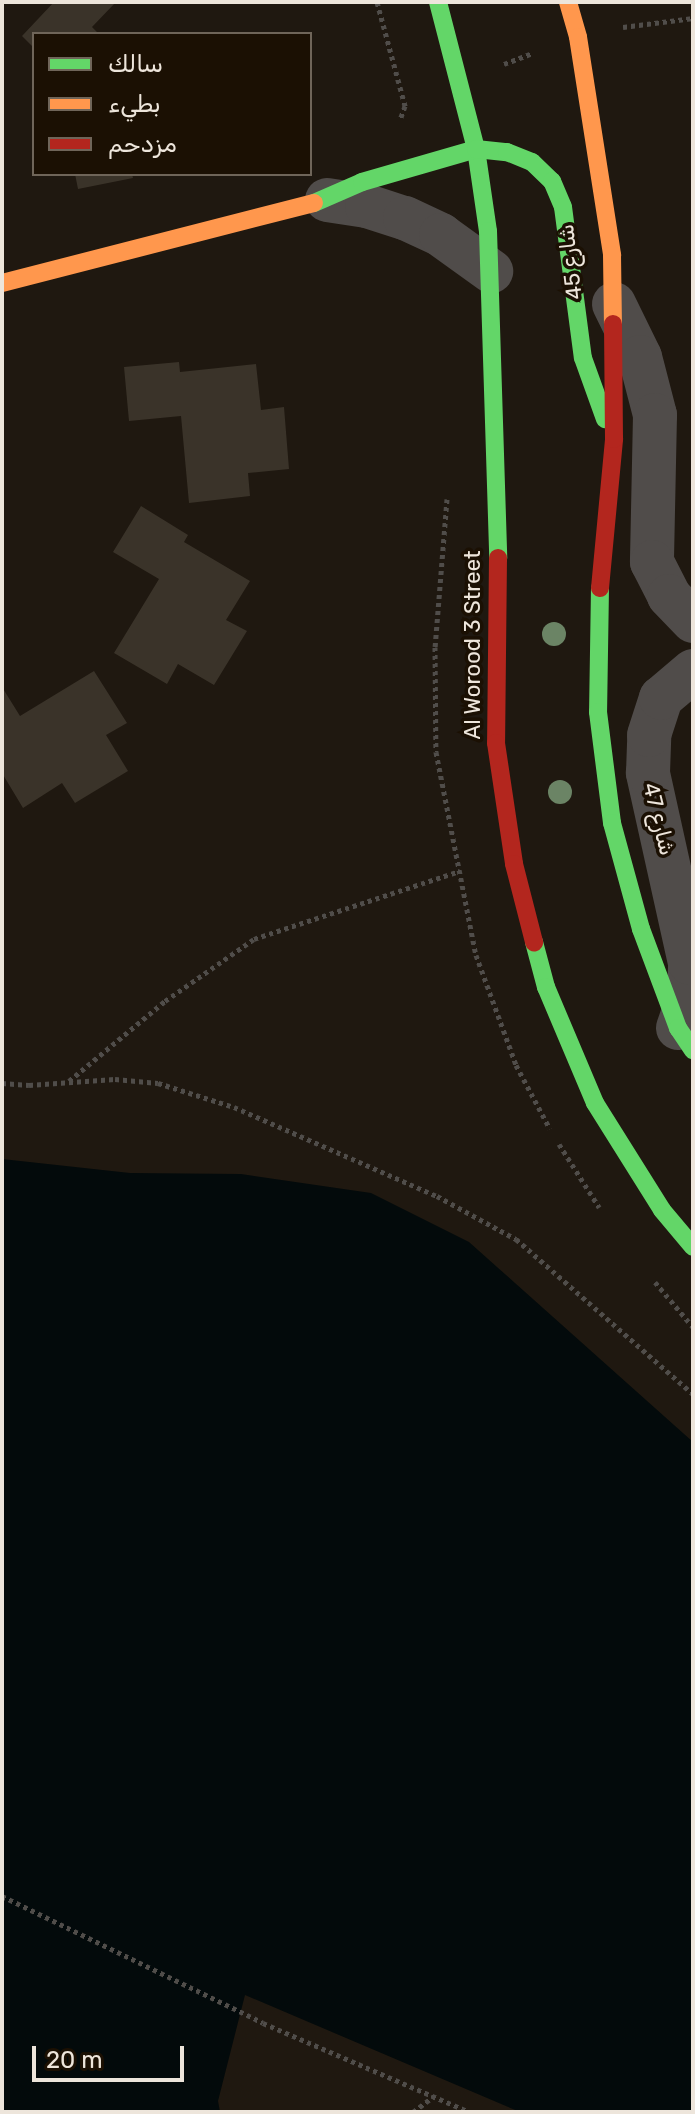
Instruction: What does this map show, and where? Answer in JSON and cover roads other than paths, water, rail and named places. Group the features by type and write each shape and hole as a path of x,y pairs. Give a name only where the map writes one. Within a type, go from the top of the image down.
{"street":[{"name":"Al Worood 3 Street","path":"438,2 476,149 491,271 499,499 496,743 514,864 546,987 595,1103 662,1210 693,1247"},
{"path":"568,2 578,37 612,255 614,439 599,602 598,712 612,823 641,929 685,1039"},
{"name":"شارع 45","path":"2,283 327,200 362,182 476,149 507,152 532,162 552,181 568,226 583,358 614,439"},
{"name":"شارع 45","path":"327,200 367,206 405,218 441,235 491,271"},
{"path":"614,304 640,357 655,415 652,562 669,596 693,621"},
{"name":"شارع 47","path":"685,1039 690,963 648,773 649,735 661,698 693,671"}]}
